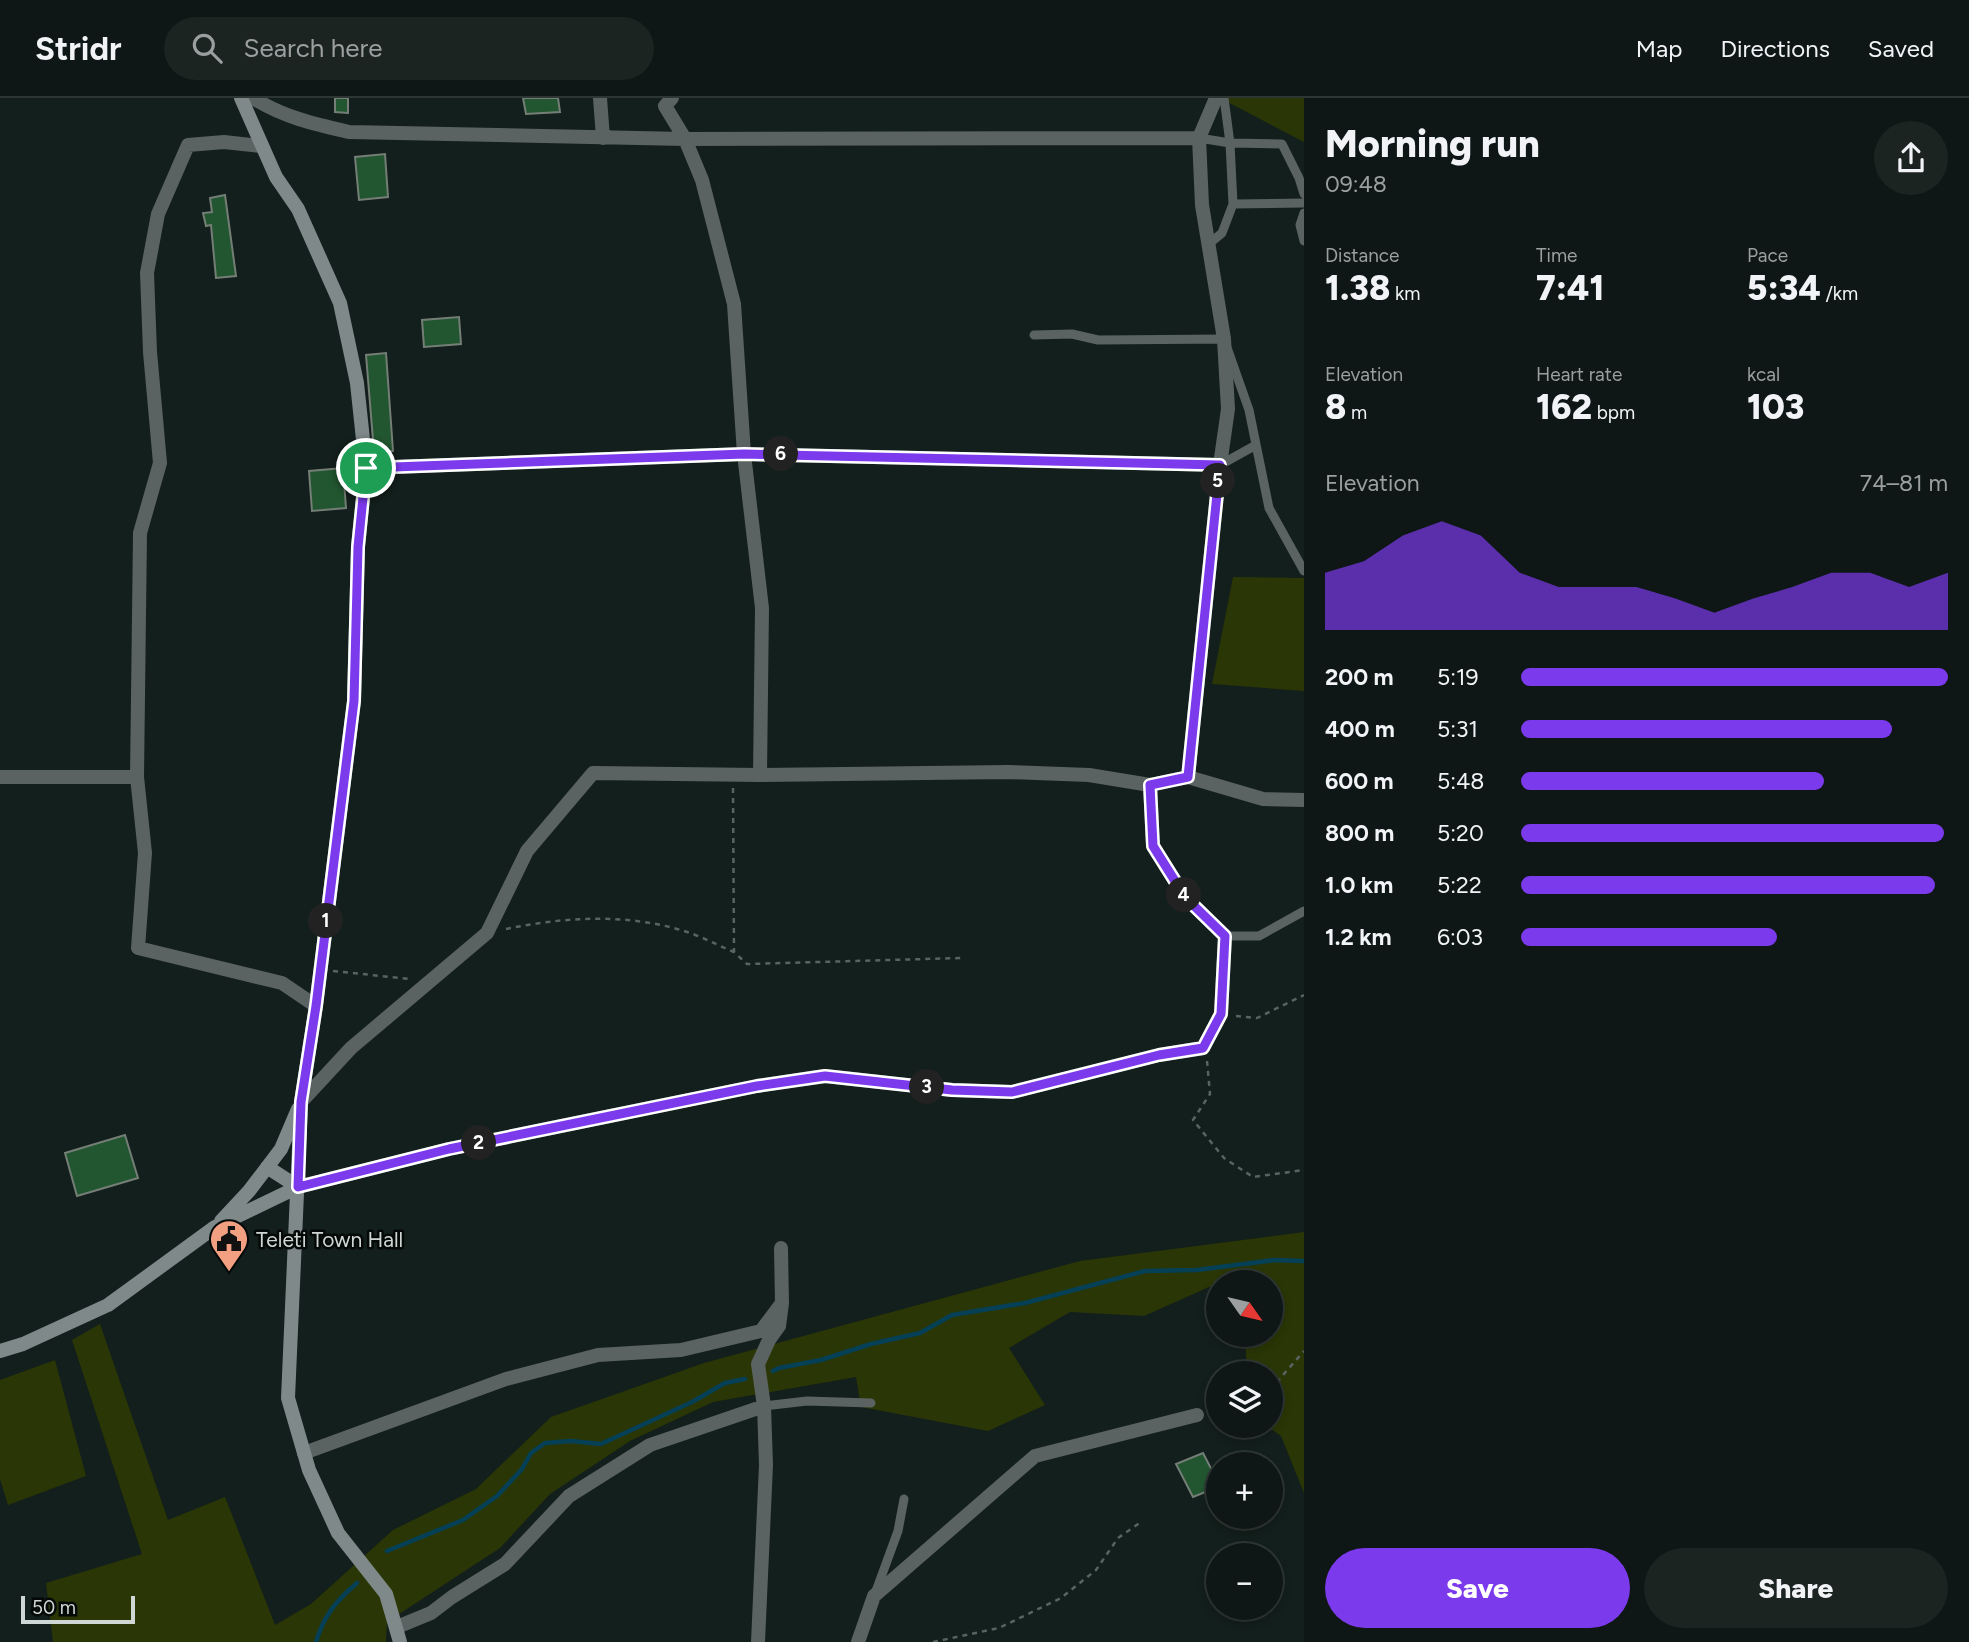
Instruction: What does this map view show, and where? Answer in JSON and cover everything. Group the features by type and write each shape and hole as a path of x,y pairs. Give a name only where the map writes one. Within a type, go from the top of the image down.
{"street":[{"path":"241,98 276,177 298,209 340,303 357,383 366,468 358,547 354,701 316,1006 301,1102 288,1398 304,1453 338,1533 386,1594 400,1642"},
{"path":"253,98 276,112 349,132 685,139 1199,138"},
{"path":"600,98 603,138"},
{"path":"672,98 665,106 685,139 702,180 734,304 744,454 762,608 760,775"},
{"path":"1188,777 1228,409 1224,339 1202,205 1199,138 1216,98"},
{"path":"261,146 224,142 188,145 158,214 147,273 150,352 160,463 141,533 137,777 145,853 138,948 282,983 316,1006"},
{"path":"366,468 744,454 1220,465"},
{"path":"215,1227 249,1191 281,1149 301,1102 351,1048 486,933 527,850 593,773 760,775 1008,772 1089,775 1150,785 1188,777 1263,799 1304,800"},
{"path":"0,777 137,777"},
{"path":"0,1351 23,1344 108,1305 215,1227 298,1187 449,1149 744,1089 825,1076 952,1090 1012,1092 1159,1055 1203,1048 1221,1014 1225,936 1185,897 1153,846 1150,785"},
{"path":"267,1167 298,1187"},
{"path":"758,1642 766,1465 764,1406 758,1364 769,1339 779,1326 782,1303 781,1248"},
{"path":"304,1453 506,1379 598,1355 681,1350 761,1331 782,1303"},
{"path":"397,1627 431,1614 452,1597 505,1564 569,1496 650,1444 764,1406"},
{"path":"858,1642 874,1596 1034,1457 1197,1415"}],"lane":[{"path":"1210,243 1222,233 1233,204 1230,143 1224,98"},
{"path":"1199,138 1230,143 1282,144 1304,194"},
{"path":"1233,204 1304,203"},
{"path":"1304,213 1300,225 1304,241"},
{"path":"1034,335 1072,334 1098,340 1224,339 1249,410 1269,508 1304,571"},
{"path":"1220,465 1256,445"},
{"path":"1225,936 1259,936 1304,911"},
{"path":"764,1406 807,1401 871,1403"},
{"path":"874,1596 898,1531 904,1499"}],"path":[{"path":"733,775 734,952"},
{"path":"486,933 564,919 633,920 683,931 734,952 747,964 961,958"},
{"path":"320,969 355,975 429,981"},
{"path":"1221,1014 1257,1018 1304,995"},
{"path":"1203,1048 1210,1094 1193,1120 1224,1157 1253,1177 1304,1170"},
{"path":"1283,1375 1304,1351"},
{"path":"933,1642 999,1628 1060,1598 1096,1570 1118,1538 1141,1522"}],"green space":[{"path":"1220,98 1304,98 1304,142"},
{"path":"1233,577 1304,578 1304,691 1212,684"},
{"path":"1304,1232 1304,1493 1282,1438 1283,1361 1246,1361 1246,1348 1283,1348 1283,1270 1206,1270 1206,1288 1144,1316 1070,1312 1009,1348 1045,1405 988,1431 861,1407 856,1377 713,1402 630,1441 550,1494 500,1548 387,1622 386,1642 53,1642 46,1583 142,1554 72,1340 100,1324 168,1520 225,1497 275,1625 311,1604 393,1530 476,1489 551,1417 704,1363 1080,1261"},
{"path":"55,1360 86,1476 8,1505 0,1479 0,1380"}],"building":[{"path":"335,98 348,98 348,113 335,112"},
{"path":"523,98 558,98 560,112 526,114"},
{"path":"385,154 388,197 359,200 355,157"},
{"path":"225,195 236,276 216,278 211,225 206,226 203,213 212,212 210,198"},
{"path":"459,317 461,344 424,347 422,320"},
{"path":"386,353 393,451 374,452 366,355"},
{"path":"343,468 346,508 312,511 309,471"},
{"path":"125,1135 138,1178 77,1196 65,1153"},
{"path":"1203,1453 1206,1459 1206,1492 1193,1497 1176,1464"}],"waterway":[{"path":"773,1371 920,1333 952,1315 1025,1303 1145,1271 1197,1270 1275,1260 1304,1261"},
{"path":"387,1551 463,1520 497,1496 522,1469 531,1453 545,1443 571,1441 601,1444 692,1402 725,1383 745,1379"},
{"path":"316,1642 332,1609 357,1583"}],"place":[{"name":"Teleti Town Hall","path":"229,1273"}],"route":[{"path":"744,454 1220,465 1188,777 1150,785 1153,846 1185,897 1225,936 1221,1014 1203,1048 1159,1055 1012,1092 952,1090 825,1076 757,1086 449,1149 298,1187 303,1084 316,1006 354,701 358,547 366,468 744,454"}]}
